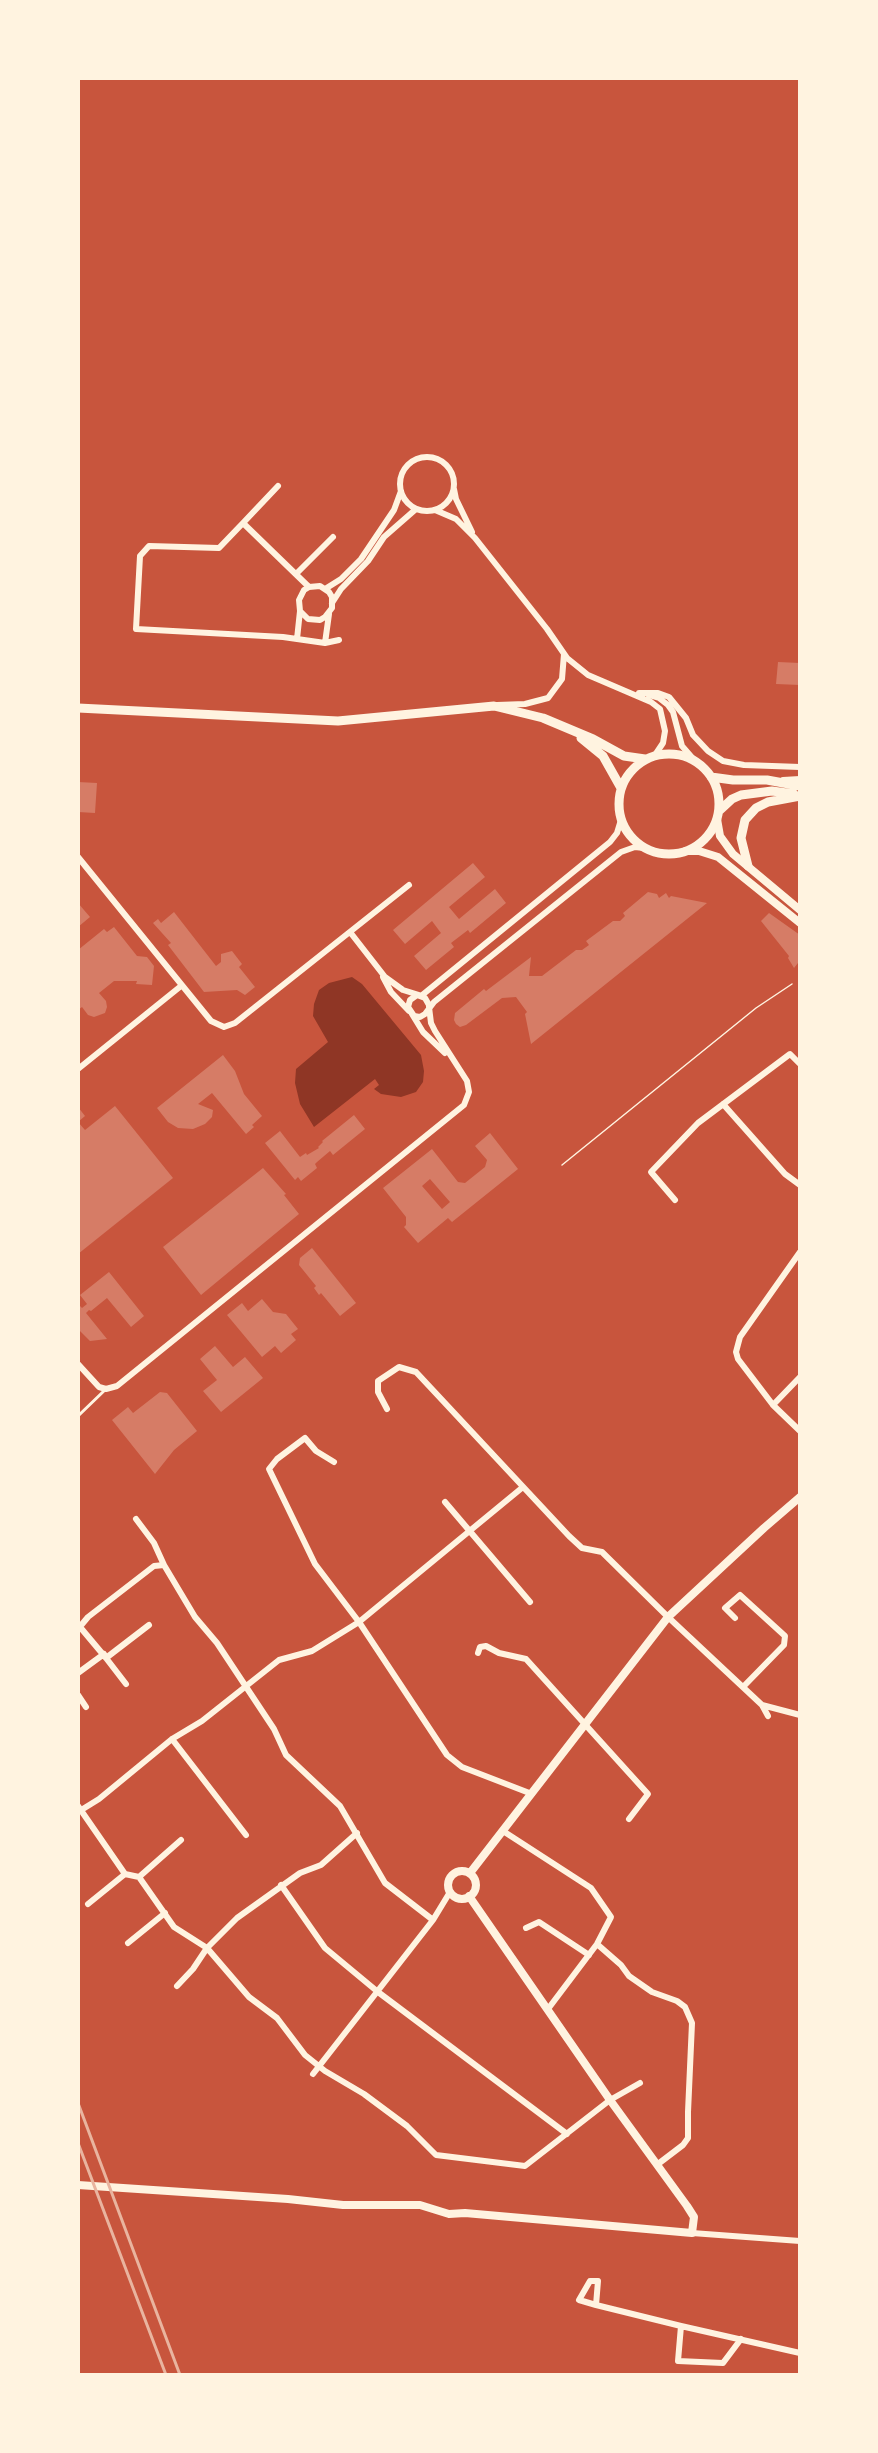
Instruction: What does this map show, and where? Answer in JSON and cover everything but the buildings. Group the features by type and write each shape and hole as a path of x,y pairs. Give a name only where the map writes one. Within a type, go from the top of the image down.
{"main road":[{"path":"78,708 338,721 494,706 526,713 555,723 624,756 645,759"},
{"path":"555,723 597,750 607,762 621,788"},
{"path":"718,815 719,797 711,777 695,761 676,754 655,755 645,759 630,772 621,788 618,808 621,820 630,837 644,848 662,854 686,852 705,839 718,815 732,799 751,793 772,792 800,795"},
{"path":"711,777 775,781 800,786"},
{"path":"748,866 741,838 745,820 756,808 768,802 800,795"}],"street":[{"path":"454,486 447,502 435,510 425,511 416,509 406,501 401,491 400,480 404,470 412,462 422,458 433,458 447,466 452,475 454,486 456,499 475,538"},
{"path":"278,486 219,548 149,546 140,556 136,629 297,639 325,643 339,640"},
{"path":"325,589 341,579 361,559 394,510 401,491"},
{"path":"325,643 329,613 341,589 368,561 384,537 416,509"},
{"path":"435,510 456,519 475,538 564,654 588,675 651,702 660,709 665,731 663,743 655,755"},
{"path":"243,523 309,587 325,589 329,592 332,603"},
{"path":"296,574 333,537"},
{"path":"297,639 299,600 304,590 309,587"},
{"path":"300,611 314,620 325,617 329,613"},
{"path":"494,706 503,703 525,704 548,698 561,679 564,654"},
{"path":"616,687 659,698 668,705 673,712 682,746 695,761"},
{"path":"639,693 658,693 669,697 686,718 693,735 708,751 723,760 744,765 800,767"},
{"path":"775,781 800,779"},
{"path":"718,815 718,831 726,844 800,910"},
{"path":"411,1013 409,1001 420,995 610,842 617,833 621,820"},
{"path":"411,1013 424,1016 429,1006 619,853 633,848 644,848"},
{"path":"686,852 699,851 718,856 800,923"},
{"path":"78,857 181,986 211,1021 221,1026 229,1026 409,885"},
{"path":"78,1364 99,1387 106,1389 117,1386 464,1105 469,1092 467,1081 448,1055 431,1023 427,999 398,987 378,968 350,932"},
{"path":"378,968 391,992 411,1013 431,1041 448,1055"},
{"path":"78,1069 181,986"},
{"path":"675,1200 651,1172 698,1123 790,1054 800,1064"},
{"path":"723,1104 785,1174 800,1185"},
{"path":"800,1252 740,1337 736,1352 738,1359 773,1405 800,1431"},
{"path":"387,1409 378,1392 378,1381 399,1367 416,1372 582,1548 602,1552 762,1705 768,1716"},
{"path":"773,1405 800,1377"},
{"path":"334,1462 316,1451 304,1438 277,1459 269,1469 315,1563 359,1622 447,1755 462,1767 532,1794"},
{"path":"523,1488 359,1622 312,1651 279,1660 202,1721 172,1739 99,1799 79,1809 125,1874 139,1877 174,1927 207,1948 249,1997 277,2018 305,2055 407,2126 436,2155 525,2166 610,2100 640,2083"},
{"path":"470,1873 668,1617 800,1497"},
{"path":"445,1502 530,1602"},
{"path":"136,1519 154,1543 164,1565 195,1617 217,1643 274,1729 286,1755 340,1806 385,1883 433,1920"},
{"path":"126,1684 105,1656 79,1628 88,1617 154,1566 164,1565"},
{"path":"735,1618 725,1608 740,1595 784,1636 784,1645 743,1687"},
{"path":"78,1673 149,1625"},
{"path":"478,1653 480,1647 486,1646 499,1653 526,1659 586,1724 648,1794 629,1819"},
{"path":"78,1695 86,1707"},
{"path":"762,1705 800,1715"},
{"path":"172,1739 246,1835"},
{"path":"503,1831 591,1888 611,1917 597,1944 548,2009"},
{"path":"177,1986 193,1969 207,1948 237,1918 300,1873 321,1865 357,1833"},
{"path":"139,1877 181,1840"},
{"path":"460,1871 470,1873 476,1885 469,1896 461,1898 450,1892 448,1886 450,1876 460,1871"},
{"path":"88,1904 125,1874"},
{"path":"281,1885 325,1948 378,1992 567,2134"},
{"path":"313,2074 433,1920 450,1892"},
{"path":"469,1896 694,2217 692,2233"},
{"path":"128,1943 165,1913"},
{"path":"526,1928 539,1922 589,1955"},
{"path":"597,1944 621,1965 629,1976 652,1992 677,2001 685,2007 693,2023 688,2138 683,2145 658,2164"},
{"path":"78,2185 288,2199 311,2203 396,2207 420,2205 449,2214 465,2213 800,2241"},
{"path":"596,2305 598,2282 590,2281 579,2300 596,2305 681,2326 800,2353"},
{"path":"681,2326 678,2361 723,2363 741,2339"}],"lane":[{"path":"78,1416 106,1389"}],"path":[{"path":"562,1165 756,1008 792,984"}],"shaded area":[{"path":"352,977 362,984 421,1055 424,1071 423,1082 416,1092 401,1097 381,1094 374,1089 379,1085 375,1079 314,1127 300,1104 295,1083 296,1069 328,1042 313,1016 319,990 329,983"}],"railway":[{"path":"78,2103 180,2375"},
{"path":"78,2143 166,2375"}]}
